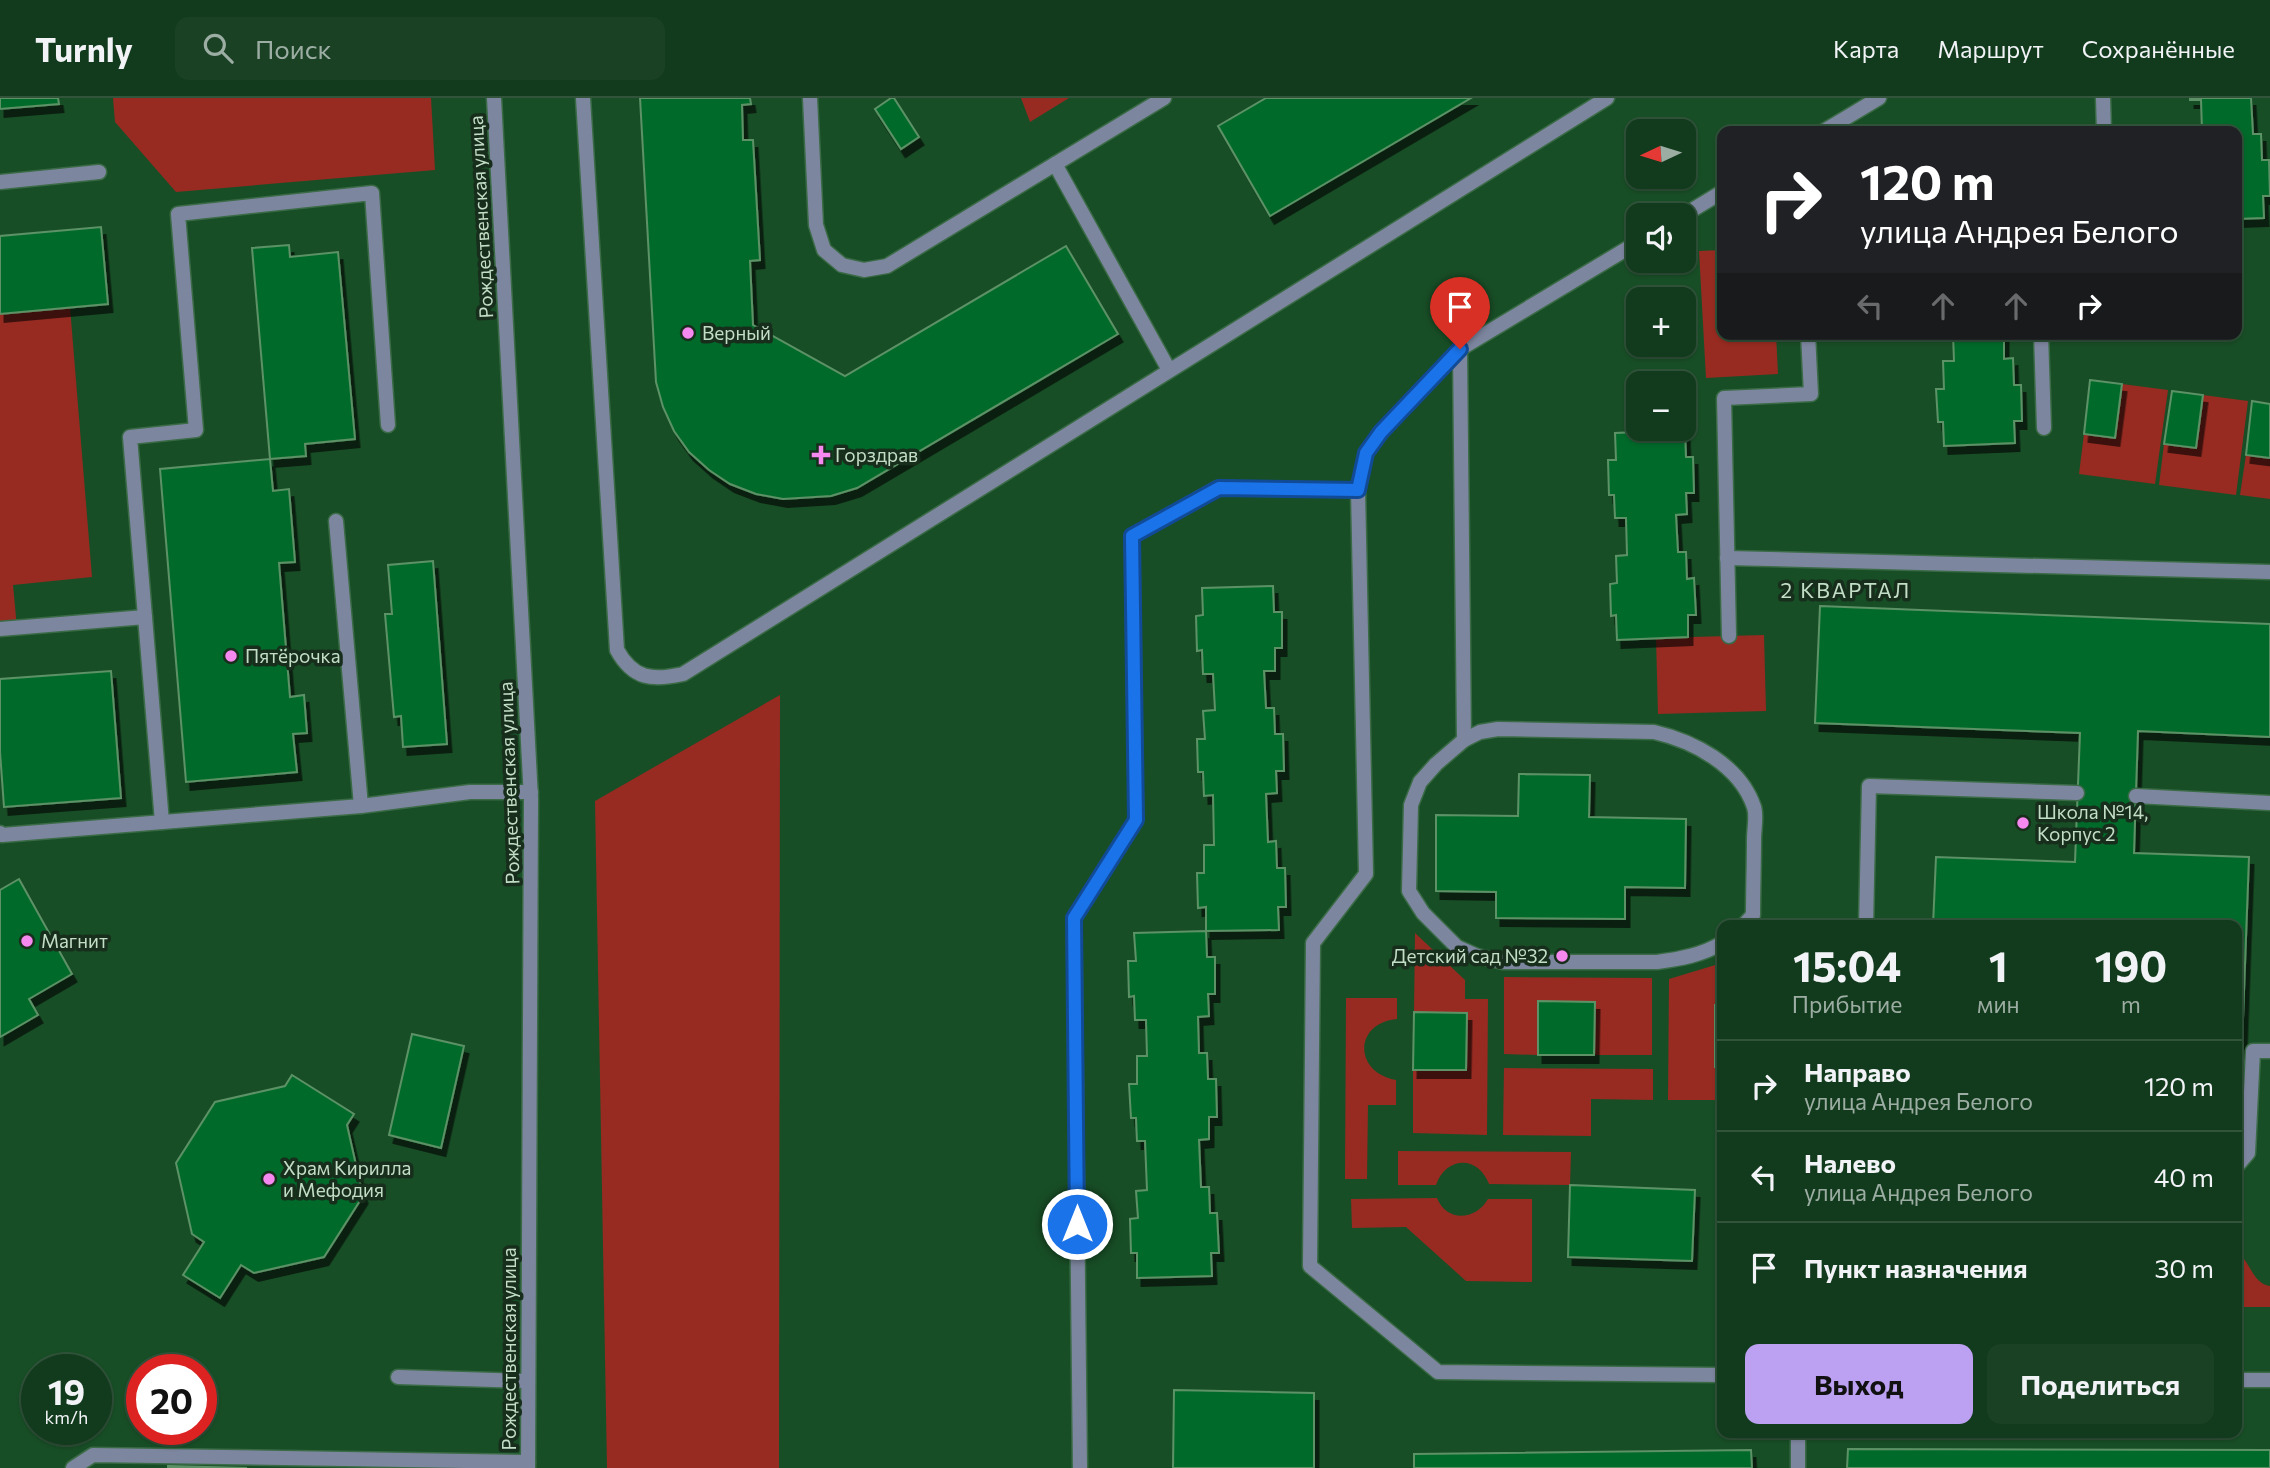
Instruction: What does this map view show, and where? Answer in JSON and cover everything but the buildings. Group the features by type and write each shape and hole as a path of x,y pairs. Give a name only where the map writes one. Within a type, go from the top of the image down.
{"street":[{"name":"Рождественская улица","path":"494,98 531,792 528,1465"},
{"path":"583,98 615,641 625,664 642,676 662,679 682,674 1606,98"},
{"path":"810,98 816,225 824,250 842,265 864,270 887,266 1164,98"},
{"path":"1832,126 1879,98"},
{"path":"2103,98 2104,126"},
{"path":"1055,164 1169,370"},
{"path":"0,182 99,172"},
{"path":"162,822 130,437 196,430 178,214 372,193 388,425"},
{"path":"1696,208 1717,195"},
{"path":"1626,250 1460,349 1381,432 1366,453 1358,490 1366,874 1313,943 1310,1266 1438,1372 1717,1375"},
{"path":"1729,636 1724,398 1811,394 1808,340"},
{"path":"2041,340 2043,428"},
{"path":"1460,349 1464,740"},
{"path":"1080,1468 1074,918 1136,820 1132,536 1219,488 1358,490"},
{"path":"336,521 361,806"},
{"path":"1727,558 2270,572"},
{"path":"0,629 145,617"},
{"path":"1717,945 1679,960 1657,962 1503,962 1477,956 1457,947 1423,913 1409,891 1411,805 1420,782 1464,740 1480,732 1498,729 1654,733 1675,737 1694,745 1731,773 1755,808 1753,915 1748,920"},
{"path":"1866,920 1869,786 2077,793"},
{"path":"0,833 361,806 470,792 531,792"},
{"path":"2136,796 2270,803"},
{"path":"2242,1160 2248,1153 2253,1051 2270,1051"},
{"path":"398,1377 528,1381"},
{"path":"2242,1380 2270,1380"},
{"path":"1798,1438 1798,1468"},
{"path":"73,1468 93,1462 528,1465"}],"shaded area":[{"path":"113,98 431,98 435,170 176,192 115,122"},
{"path":"1021,98 1069,98 1030,122"},
{"path":"1717,250 1717,340 1776,340 1778,374 1706,378 1699,251"},
{"path":"70,307 92,577 13,585 17,628 0,629 0,314"},
{"path":"2122,384 2168,390 2155,484 2079,474 2084,434 2115,438"},
{"path":"2203,395 2248,401 2236,495 2159,485 2164,444 2196,448"},
{"path":"2246,455 2270,458 2270,499 2240,495"},
{"path":"1764,635 1766,711 1658,714 1656,638"},
{"path":"780,695 779,1468 607,1468 595,801"},
{"path":"1415,933 1465,980 1465,999 1488,999 1487,1135 1413,1133 1413,1070 1466,1070 1466,1013 1414,1012"},
{"path":"1717,965 1717,1100 1668,1100 1669,979"},
{"path":"1504,977 1652,978 1652,1055 1594,1055 1594,1002 1538,1001 1538,1055 1504,1054"},
{"path":"1346,998 1397,998 1397,1019 1383,1022 1373,1029 1366,1038 1364,1048 1372,1068 1396,1080 1396,1105 1368,1105 1367,1179 1345,1179"},
{"path":"1504,1068 1653,1069 1653,1100 1591,1099 1591,1136 1503,1135"},
{"path":"1398,1151 1571,1152 1570,1185 1489,1184 1477,1168 1462,1163 1447,1169 1436,1185 1398,1185"},
{"path":"1437,1198 1448,1212 1462,1216 1476,1211 1488,1199 1532,1199 1532,1282 1466,1281 1406,1227 1352,1228 1351,1199"},
{"path":"2242,1256 2255,1277 2270,1286 2270,1307 2242,1307"}],"place":[{"name":"Верный","path":"688,333"},
{"name":"Горздрав","path":"821,455"},
{"name":"Пятёрочка","path":"231,656"},
{"name":"Школа №14, Корпус 2","path":"2023,823"},
{"name":"Магнит","path":"27,941"},
{"name":"Детский сад №32","path":"1562,956"},
{"name":"Храм Кирилла и Мефодия","path":"269,1179"}],"district":[{"name":"2 КВАРТАЛ","path":"1846,591"}],"route":[{"path":"1077,1224 1074,918 1136,820 1132,536 1219,488 1358,490 1366,453 1381,432 1460,349"}]}
